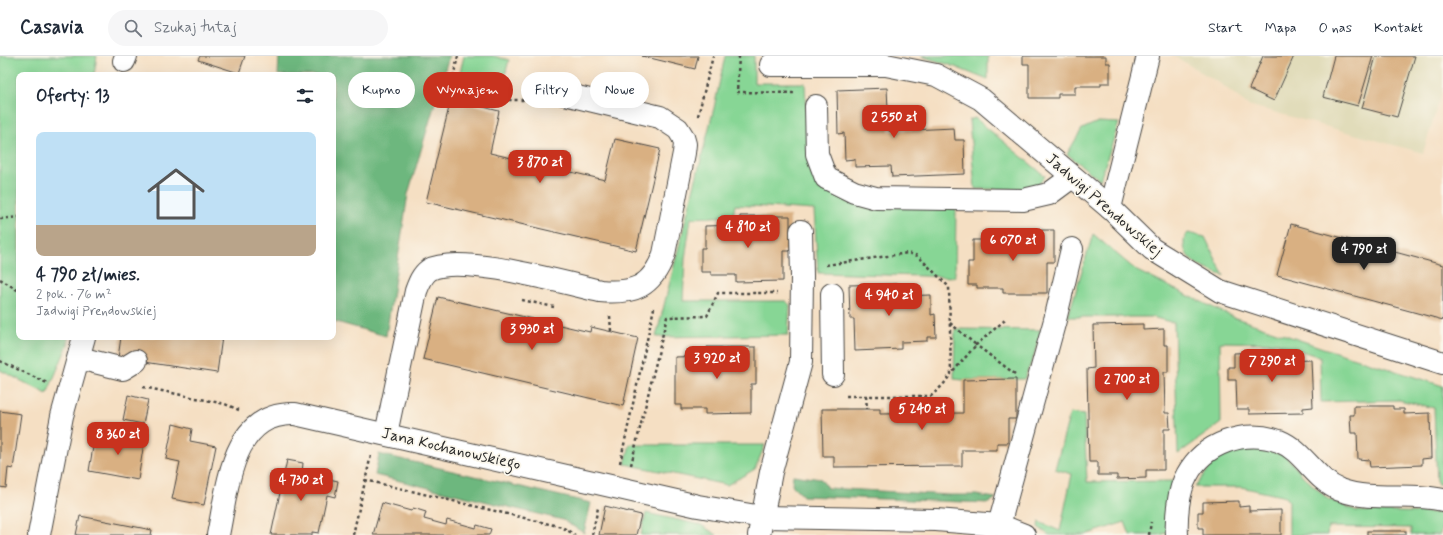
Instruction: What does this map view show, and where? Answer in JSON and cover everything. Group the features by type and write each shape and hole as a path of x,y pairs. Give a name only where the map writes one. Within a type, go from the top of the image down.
{"street":[{"path":"1110,208 1148,56"},
{"name":"Jadwigi Prendowskiej","path":"771,65 886,65 936,75 981,99 1110,208 1152,249 1220,291 1443,363"},
{"path":"383,433 416,290 420,280 429,270 443,265 470,264 609,292 635,290 646,283 656,271 664,254 685,144 683,136 678,130 660,117 582,98"},
{"path":"816,106 817,154 826,178 854,192 876,198 1023,200 1050,194 1072,177"},
{"path":"760,526 771,472 801,362 801,231"},
{"path":"1000,525 1072,249"},
{"path":"832,294 833,374"},
{"path":"39,535 67,394 83,340"},
{"path":"79,358 123,369 136,361"},
{"name":"Jana Kochanowskiego","path":"218,535 237,455 250,432 263,421 283,414 295,414 698,506 760,526 936,520 1000,525 1024,535"},
{"path":"1177,535 1179,506 1186,476 1193,465 1209,450 1234,438 1253,437 1279,442 1293,450 1328,484 1351,493 1443,500"}],"path":[{"path":"458,56 451,86 509,100 521,100"},
{"path":"685,144 695,128 713,56"},
{"path":"739,56 737,92 818,94 816,106"},
{"path":"0,219 16,217"},
{"path":"802,268 908,253 918,256 950,288 951,374"},
{"path":"0,279 16,289"},
{"path":"620,488 654,303 646,283"},
{"path":"620,488 667,317 707,316 718,293 802,294"},
{"path":"514,299 560,309"},
{"path":"606,315 610,315 611,331"},
{"path":"836,396 931,396 976,345 1005,320"},
{"path":"950,323 1014,374 1038,381"},
{"path":"0,361 67,394"},
{"path":"142,387 225,404 263,421"},
{"path":"866,396 867,409"},
{"path":"926,414 927,396"},
{"path":"353,535 373,445 383,433"},
{"path":"365,480 562,527 575,535"}],"shaded area":[{"path":"1174,56 1443,56 1443,88 1423,153 1248,105 1221,84"}],"green space":[{"path":"0,56 97,56 94,72 16,72 16,340 68,340 68,344 47,394 0,370"},
{"path":"279,56 449,56 444,72 423,72 423,108 434,108 408,194 386,336 336,322 336,72 278,72"},
{"path":"464,56 493,56 509,60 506,72 460,72"},
{"path":"725,56 754,56 754,83 805,83 808,149 819,183 956,209 955,277 818,273 814,210 735,205 733,216 691,218 685,259 683,301 786,301 790,305 788,335 656,337 714,108"},
{"path":"921,56 988,56 988,80 950,65"},
{"path":"975,118 1045,176 1039,184 1024,189 975,189 969,120"},
{"path":"1098,122 1119,123 1100,180 1067,154 1082,129"},
{"path":"1188,233 1205,237 1224,276 1193,262 1186,252 1184,245 1184,239"},
{"path":"1093,234 1137,271 1233,317 1323,348 1443,386 1443,484 1437,484 1434,408 1399,400 1321,402 1320,357 1277,343 1220,342 1221,423 1178,454 1174,323 1152,317 1068,317"},
{"path":"955,329 1041,330 1033,359 1024,379 963,380 954,379"},
{"path":"1070,413 1084,415 1087,482 1174,481 1169,532 1160,535 1130,535 1125,522 1085,535 1049,535 1038,527 1039,522 1060,531 1072,474 1055,469"},
{"path":"630,444 765,445 755,469 727,485 625,464"},
{"path":"1252,446 1286,456 1303,476 1328,499 1357,511 1443,513 1443,522 1440,535 1411,535 1411,528 1328,527 1327,535 1289,535 1289,501 1286,497 1241,487 1195,487 1219,455"},
{"path":"379,454 591,503 584,533 563,520 375,475"},
{"path":"793,475 821,479 827,488 949,495 976,495 996,498 989,503 803,496 792,485"},
{"path":"646,513 701,525 717,535 641,535"}],"building":[{"path":"200,56 245,56 239,72 198,60"},
{"path":"642,56 698,56 695,69"},
{"path":"1023,56 1106,56 1106,63 1110,63 1110,83 1101,83 1101,86 1075,86 1075,94 1058,94 1058,98 1029,98 1029,64 1023,64"},
{"path":"1263,56 1294,56 1274,101 1249,89"},
{"path":"1334,56 1373,56 1358,106 1323,97"},
{"path":"1376,56 1415,56 1397,117 1362,108"},
{"path":"887,88 889,131 954,128 955,140 964,140 965,174 892,177 891,166 855,167 855,159 845,160 844,133 838,134 837,90"},
{"path":"449,108 487,108 499,111 490,153 605,180 615,139 660,149 636,251 426,202"},
{"path":"740,216 790,216 790,251 783,251 783,281 736,282 736,275 711,275 711,272 701,272 701,248 705,248 705,226 740,225"},
{"path":"1291,224 1443,265 1443,320 1277,275"},
{"path":"1008,230 1054,230 1054,262 1047,262 1047,293 1003,293 1003,288 977,288 977,285 968,285 968,262 973,262 973,240 1007,240"},
{"path":"898,284 898,296 931,295 931,315 935,314 936,337 927,337 927,341 901,342 901,349 855,351 854,319 850,319 849,285"},
{"path":"438,297 590,332 591,327 638,338 623,406 423,359"},
{"path":"1143,324 1143,330 1164,329 1164,345 1168,345 1168,372 1164,372 1165,413 1169,413 1170,429 1164,429 1164,470 1146,470 1146,478 1117,479 1117,475 1098,475 1098,462 1089,462 1087,369 1094,368 1093,325"},
{"path":"121,340 222,340 217,373 118,358"},
{"path":"707,347 756,347 756,384 751,384 751,413 705,414 705,409 681,409 681,405 675,405 675,357 707,356"},
{"path":"1286,351 1286,361 1311,360 1313,407 1303,408 1303,413 1249,414 1249,409 1237,409 1236,380 1228,380 1228,367 1234,367 1234,353"},
{"path":"1016,379 1016,419 1008,419 1008,443 997,443 997,450 962,450 962,466 834,467 834,456 823,456 822,409 880,409 880,414 963,413 963,380"},
{"path":"128,395 148,400 143,424 123,420"},
{"path":"1354,406 1393,406 1393,409 1404,409 1404,414 1430,413 1431,458 1422,459 1422,465 1370,467 1369,460 1358,459 1357,433 1351,433 1350,415 1354,415"},
{"path":"0,411 21,414 13,469 8,468 6,488 0,487"},
{"path":"173,424 192,429 190,441 216,446 204,505 172,499 180,462 166,459"},
{"path":"121,431 145,436 138,480 89,471 95,435 119,440"},
{"path":"287,460 303,463 302,473 338,481 335,497 327,495 319,533 312,532 312,535 271,535"},
{"path":"1239,501 1239,507 1249,506 1249,511 1281,510 1281,535 1203,535 1203,528 1198,528 1198,512 1203,512 1203,502"},
{"path":"382,503 411,511 413,508 426,512 424,519 446,525 447,520 476,528 477,525 491,529 489,535 373,535"},
{"path":"605,506 641,515 636,535 599,535"},
{"path":"80,516 152,530 151,535 76,535"},
{"path":"1367,531 1406,531 1406,535 1367,535"}]}
